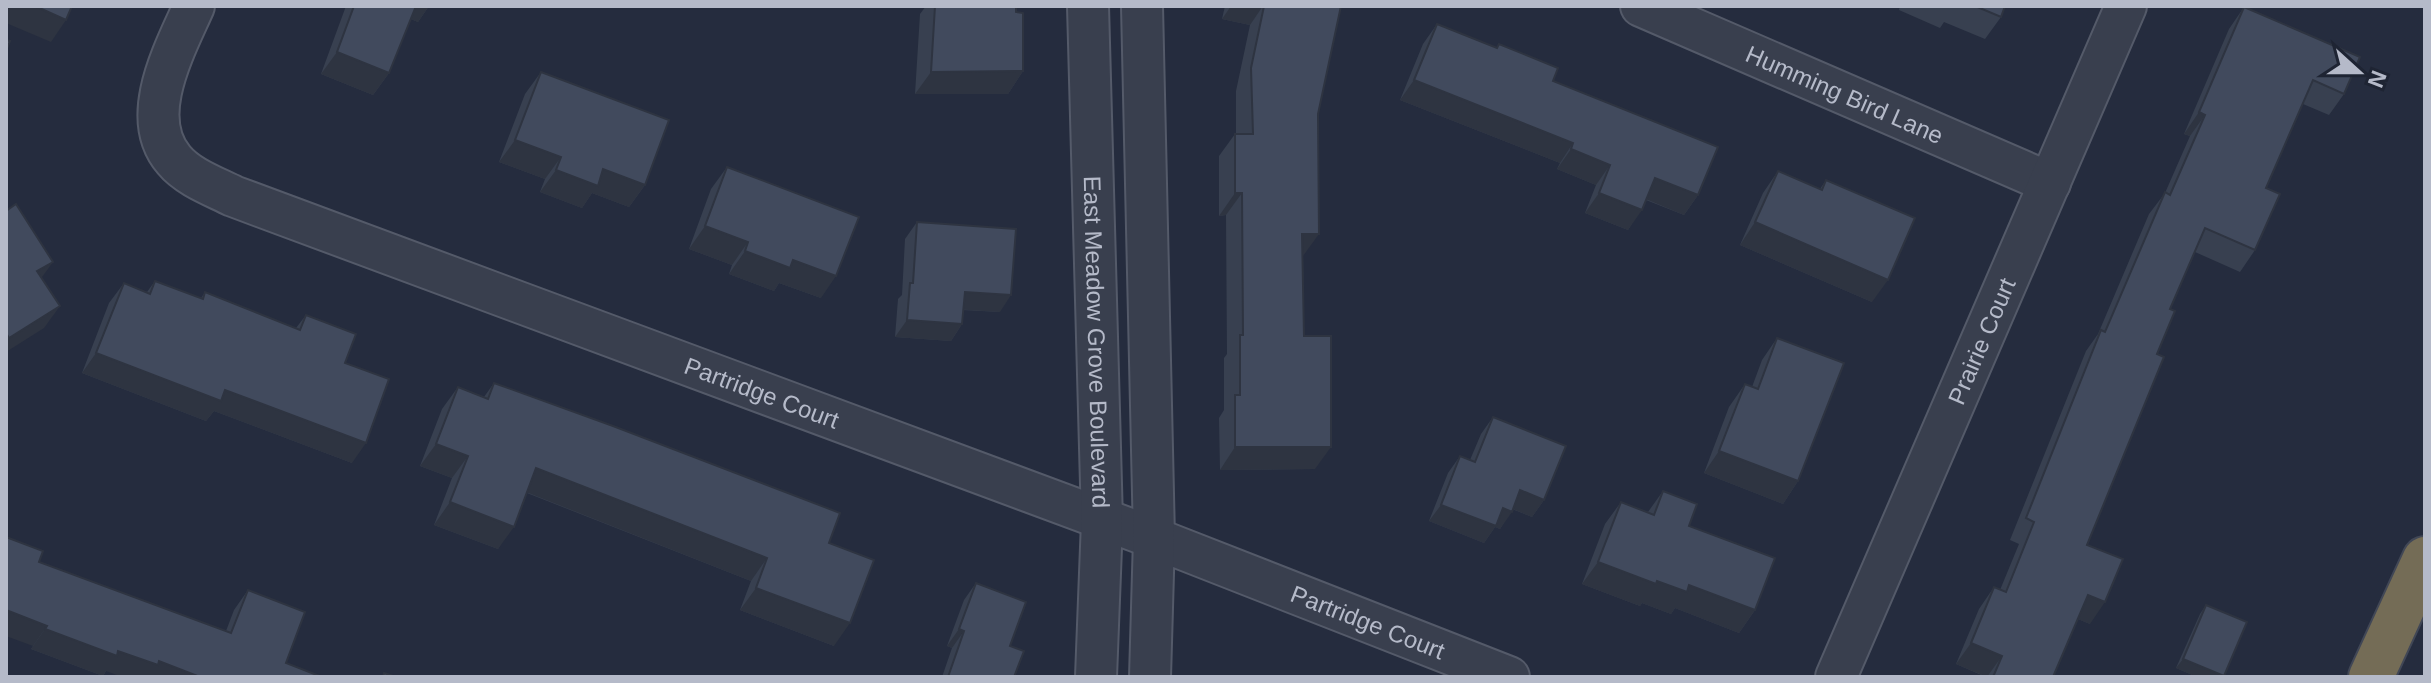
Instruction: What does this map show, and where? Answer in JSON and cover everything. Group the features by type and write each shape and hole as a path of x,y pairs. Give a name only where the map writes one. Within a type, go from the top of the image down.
{"highway":[{"path":"2371,677 2425,559"}],"street":[{"name":"Partridge Court","path":"194,6 166,70 158,104 161,137 174,160 197,178 233,196 1154,538 1509,677"},
{"name":"East Meadow Grove Boulevard","path":"1088,6 1102,521 1096,677"},
{"name":"East Meadow Grove Boulevard","path":"1142,6 1154,538 1150,677"},
{"name":"Humming Bird Lane","path":"1641,6 2050,183"},
{"name":"Prairie Court","path":"1836,677 2126,6"}],"building":[{"path":"35,6 72,6 66,20"},
{"path":"354,6 416,6 389,73 337,52"},
{"path":"935,6 1016,6 1016,12 1023,13 1023,71 931,72"},
{"path":"1264,6 1341,6 1318,114 1319,234 1302,234 1304,336 1331,336 1331,447 1235,447 1235,395 1240,395 1240,335 1243,335 1242,193 1235,193 1235,134 1253,134 1251,68"},
{"path":"1975,6 2005,6 2001,17"},
{"path":"2244,7 2360,57 2344,94 2313,80 2266,188 2280,194 2255,250 2205,228 2170,309 2175,311 2157,354 2164,357 2087,545 2123,559 2105,602 2088,595 2053,677 1993,677 2002,656 1971,643 1994,587 2006,592 2034,522 2026,518 2101,330 2105,332 2165,192 2170,195 2205,115 2199,112"},
{"path":"1437,24 1558,68 1553,81 1718,147 1698,195 1655,178 1642,210 1599,193 1610,165 1571,149 1573,143 1414,80"},
{"path":"541,72 669,120 645,185 603,169 598,186 556,170 561,157 515,140"},
{"path":"727,167 859,217 836,276 793,260 790,268 745,251 748,242 705,226"},
{"path":"1778,171 1822,190 1826,180 1915,218 1888,280 1755,222"},
{"path":"16,204 53,262 37,271 60,306 9,338 6,333 6,211"},
{"path":"917,222 1016,229 1011,295 965,292 962,324 907,320"},
{"path":"155,281 203,299 205,292 300,330 306,315 356,334 345,363 389,379 366,443 225,390 221,401 96,353 124,283 150,294"},
{"path":"1777,338 1844,363 1798,481 1719,451 1745,384 1758,389"},
{"path":"494,383 840,513 829,543 874,560 850,623 756,588 767,558 536,468 514,527 450,502 468,456 436,444 458,387 488,399"},
{"path":"1493,417 1566,446 1544,500 1520,490 1512,512 1503,508 1496,526 1441,505 1460,456 1475,462"},
{"path":"1663,491 1697,504 1689,526 1775,558 1755,610 1689,585 1687,592 1598,562 1621,502 1654,515"},
{"path":"6,537 43,551 39,562 231,633 248,590 305,612 286,663 322,677 200,677 159,661 158,665 118,651 117,656 45,629 47,626 6,610"},
{"path":"976,583 1026,602 1010,646 1024,651 1014,677 948,677 964,631 959,629"},
{"path":"2206,605 2247,622 2224,676 2183,659"}]}
